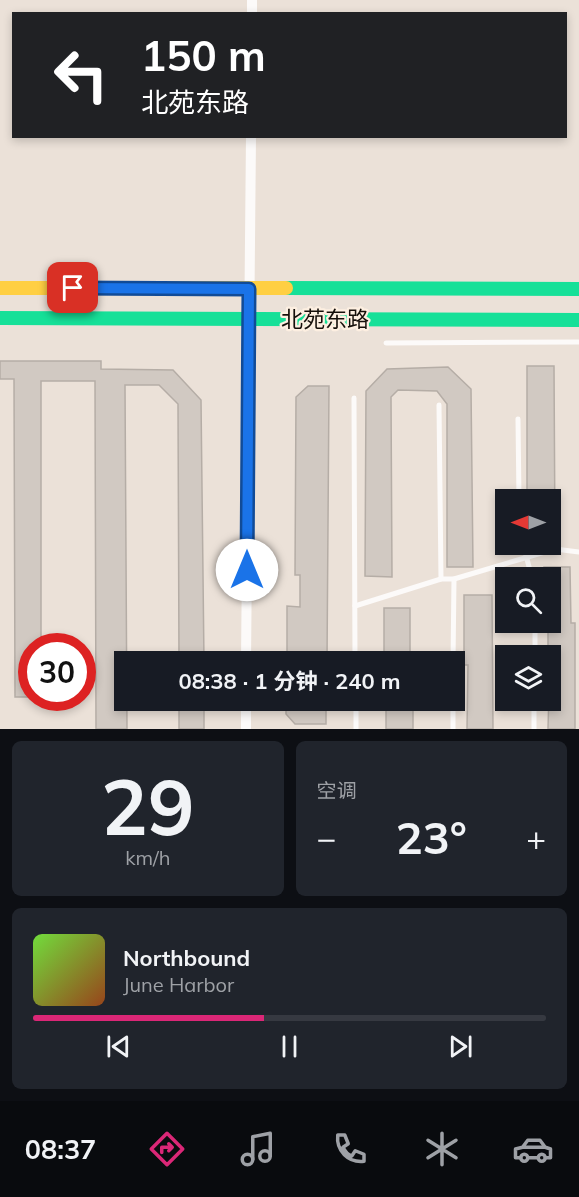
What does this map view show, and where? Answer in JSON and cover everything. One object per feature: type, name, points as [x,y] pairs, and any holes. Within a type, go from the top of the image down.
[{"type":"main road","name":"北苑东路","points":[[0,288],[579,289]]},
{"type":"main road","name":"北苑东路","points":[[0,318],[579,320]]},
{"type":"street","points":[[246,651],[251,138]]},
{"type":"street","points":[[246,711],[246,729]]},
{"type":"lane","points":[[386,343],[579,342]]},
{"type":"lane","points":[[354,398],[356,651]]},
{"type":"lane","points":[[439,405],[441,579]]},
{"type":"lane","points":[[518,419],[519,489]]},
{"type":"lane","points":[[355,606],[441,579],[454,579],[555,549],[579,552]]},
{"type":"lane","points":[[526,555],[529,567]]},
{"type":"lane","points":[[453,651],[454,579]]},
{"type":"lane","points":[[356,711],[356,729]]},
{"type":"lane","points":[[453,711],[453,729]]},
{"type":"lane","points":[[534,711],[534,729]]},
{"type":"building","points":[[0,361],[101,361],[101,369],[173,370],[201,400],[204,651],[179,651],[178,404],[159,385],[125,385],[127,651],[114,651],[114,711],[127,711],[127,729],[96,729],[95,381],[41,381],[41,633],[18,633],[18,697],[15,697],[14,379],[0,379]]},
{"type":"building","points":[[527,366],[554,366],[555,489],[527,489]]},
{"type":"building","points":[[448,367],[471,389],[473,567],[447,567],[447,404],[437,391],[398,390],[391,397],[392,577],[365,576],[366,391],[387,369]]},
{"type":"building","points":[[308,386],[329,386],[327,651],[287,651],[287,606],[300,607],[300,575],[295,575],[296,397]]},
{"type":"building","points":[[561,567],[570,567],[571,623],[575,623],[575,729],[548,729],[548,711],[561,711],[561,645],[548,645],[548,633],[561,633]]},
{"type":"building","points":[[464,595],[492,595],[493,729],[467,729],[468,665],[465,665]]},
{"type":"building","points":[[384,608],[410,608],[410,651],[384,651]]},
{"type":"building","points":[[179,711],[204,711],[204,729],[179,729]]},
{"type":"building","points":[[286,711],[326,711],[326,724],[295,724]]},
{"type":"building","points":[[386,711],[413,711],[413,729],[386,729]]},
{"type":"traffic: fast","points":[[286,288],[579,289]]},
{"type":"traffic: fast","points":[[0,318],[579,320]]},
{"type":"traffic: slow","points":[[0,288],[286,288]]},
{"type":"route","points":[[73,288],[249,289],[247,570]]}]
